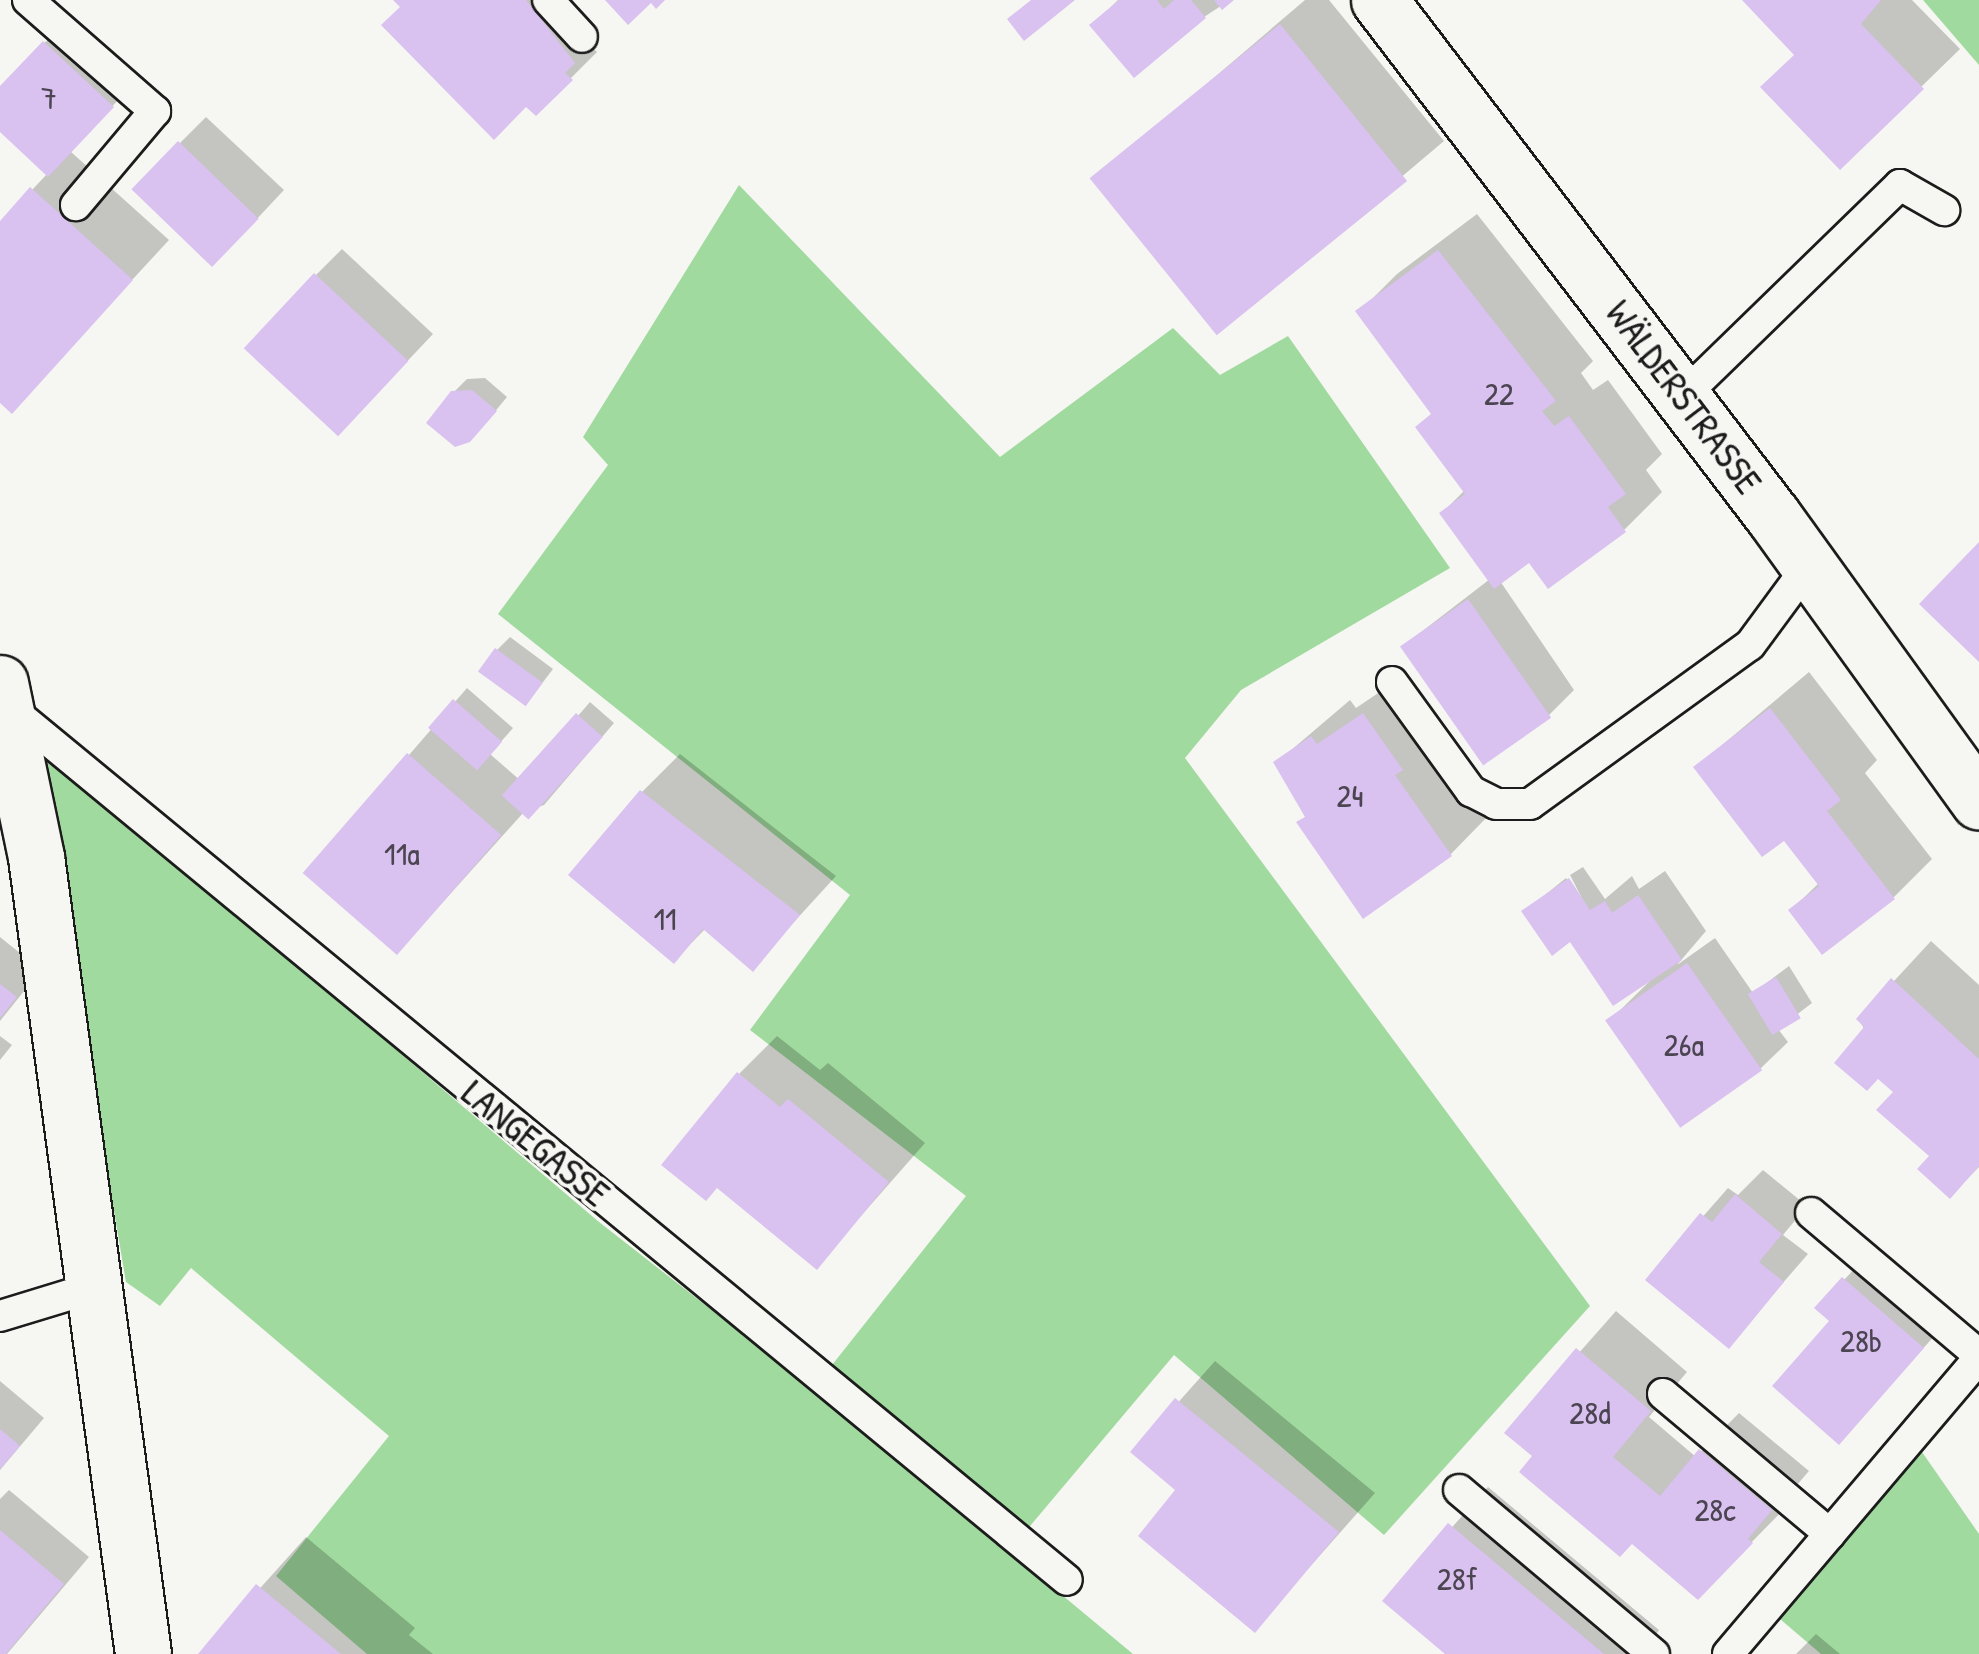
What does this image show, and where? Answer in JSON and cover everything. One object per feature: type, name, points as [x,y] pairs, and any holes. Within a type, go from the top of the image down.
[{"type":"main road","name":"WÄLDERSTRASSE","points":[[1378,0],[1809,565],[1979,802]]},
{"type":"main road","name":"LANGEGASSE","points":[[3,694],[13,810],[95,1287],[142,1654]]},
{"type":"lane","points":[[28,0],[154,111],[76,204]]},
{"type":"lane","points":[[548,0],[582,37]]},
{"type":"lane","points":[[1682,397],[1900,184],[1944,210]]},
{"type":"lane","points":[[1392,682],[1471,791],[1496,804],[1530,804],[1750,644],[1809,565]]},
{"type":"lane","name":"LANGEGASSE","points":[[3,694],[1067,1580]]},
{"type":"lane","points":[[1728,1654],[1979,1357],[1811,1213]]},
{"type":"lane","points":[[0,1316],[95,1287]]},
{"type":"lane","points":[[1663,1394],[1830,1534]]},
{"type":"lane","points":[[1459,1490],[1654,1654]]},
{"type":"green space","points":[[1923,0],[1979,0],[1979,65]]},
{"type":"green space","points":[[739,185],[1000,457],[1173,328],[1220,375],[1288,336],[1450,568],[1241,690],[1185,758],[1590,1306],[1384,1535],[1174,1355],[1009,1551],[1133,1654],[367,1654],[276,1576],[389,1436],[191,1268],[160,1306],[126,1282],[35,743],[599,1222],[813,1389],[966,1196],[750,1030],[850,895],[498,614],[608,465],[583,437]]},
{"type":"green space","points":[[1922,1452],[1979,1534],[1979,1654],[1821,1654],[1780,1619]]},
{"type":"building","points":[[393,0],[526,0],[575,63],[565,73],[573,80],[536,116],[526,107],[494,140],[381,25],[400,7]]},
{"type":"building","points":[[605,0],[665,0],[656,9],[651,3],[628,25]]},
{"type":"building","points":[[1031,0],[1075,0],[1024,41],[1007,19]]},
{"type":"building","points":[[1119,0],[1157,0],[1164,9],[1174,0],[1191,0],[1206,18],[1134,78],[1089,25]]},
{"type":"building","points":[[1214,0],[1234,0],[1222,10]]},
{"type":"building","points":[[1742,0],[1881,0],[1861,24],[1924,89],[1840,170],[1760,87],[1794,55]]},
{"type":"building","points":[[1280,24],[1407,181],[1217,335],[1090,178]]},
{"type":"building","points":[[43,41],[114,107],[48,177],[0,132],[0,86]]},
{"type":"building","points":[[178,141],[259,219],[212,267],[131,189]]},
{"type":"building","points":[[30,187],[133,280],[12,414],[0,403],[0,221]]},
{"type":"building","points":[[1438,250],[1556,401],[1542,411],[1554,426],[1569,416],[1626,494],[1608,507],[1626,532],[1548,589],[1529,563],[1494,589],[1439,513],[1465,494],[1415,427],[1431,414],[1355,311]]},
{"type":"building","points":[[314,273],[408,361],[338,436],[244,348]]},
{"type":"building","points":[[472,390],[497,411],[470,442],[455,447],[426,423],[451,391]]},
{"type":"building","points":[[1979,542],[1979,662],[1919,604]]},
{"type":"building","points":[[1468,599],[1551,718],[1483,765],[1400,647]]},
{"type":"building","points":[[495,648],[543,683],[526,706],[478,671]]},
{"type":"building","points":[[453,699],[502,742],[477,770],[428,728]]},
{"type":"building","points":[[1770,708],[1841,800],[1827,811],[1895,899],[1822,955],[1788,910],[1819,886],[1784,841],[1762,857],[1693,767]]},
{"type":"building","points":[[576,713],[603,737],[528,820],[502,795]]},
{"type":"building","points":[[1363,713],[1403,770],[1395,775],[1452,856],[1363,919],[1296,822],[1305,817],[1273,762],[1311,736],[1317,744]]},
{"type":"building","points":[[407,753],[501,835],[397,955],[303,873]]},
{"type":"building","points":[[640,790],[800,915],[753,972],[703,929],[674,964],[568,875]]},
{"type":"building","points":[[1569,878],[1590,910],[1605,901],[1612,913],[1638,895],[1682,960],[1613,1006],[1570,942],[1552,956],[1521,911]]},
{"type":"building","points":[[1687,963],[1762,1070],[1680,1128],[1605,1020]]},
{"type":"building","points":[[1776,977],[1801,1018],[1772,1035],[1748,994]]},
{"type":"building","points":[[1891,978],[1979,1059],[1979,1166],[1950,1199],[1917,1169],[1929,1156],[1876,1110],[1893,1092],[1878,1079],[1867,1091],[1834,1063],[1864,1027],[1856,1019]]},
{"type":"building","points":[[0,984],[17,997],[0,1018]]},
{"type":"building","points":[[737,1072],[780,1107],[788,1099],[889,1182],[817,1270],[717,1188],[706,1201],[661,1165]]},
{"type":"building","points":[[1735,1194],[1782,1234],[1759,1262],[1784,1282],[1729,1349],[1645,1280],[1700,1213],[1712,1222]]},
{"type":"building","points":[[1842,1277],[1924,1348],[1839,1445],[1772,1386],[1829,1321],[1814,1308]]},
{"type":"building","points":[[1576,1348],[1651,1411],[1613,1457],[1660,1496],[1699,1449],[1772,1510],[1748,1539],[1753,1543],[1698,1600],[1632,1544],[1620,1557],[1519,1472],[1532,1456],[1504,1433]]},
{"type":"building","points":[[1175,1398],[1339,1532],[1255,1633],[1138,1536],[1175,1490],[1130,1452]]},
{"type":"building","points":[[0,1429],[20,1446],[0,1469]]},
{"type":"building","points":[[1448,1523],[1604,1654],[1445,1654],[1382,1601]]},
{"type":"building","points":[[0,1530],[64,1584],[6,1654],[0,1654]]},
{"type":"building","points":[[256,1584],[341,1654],[198,1654]]}]
